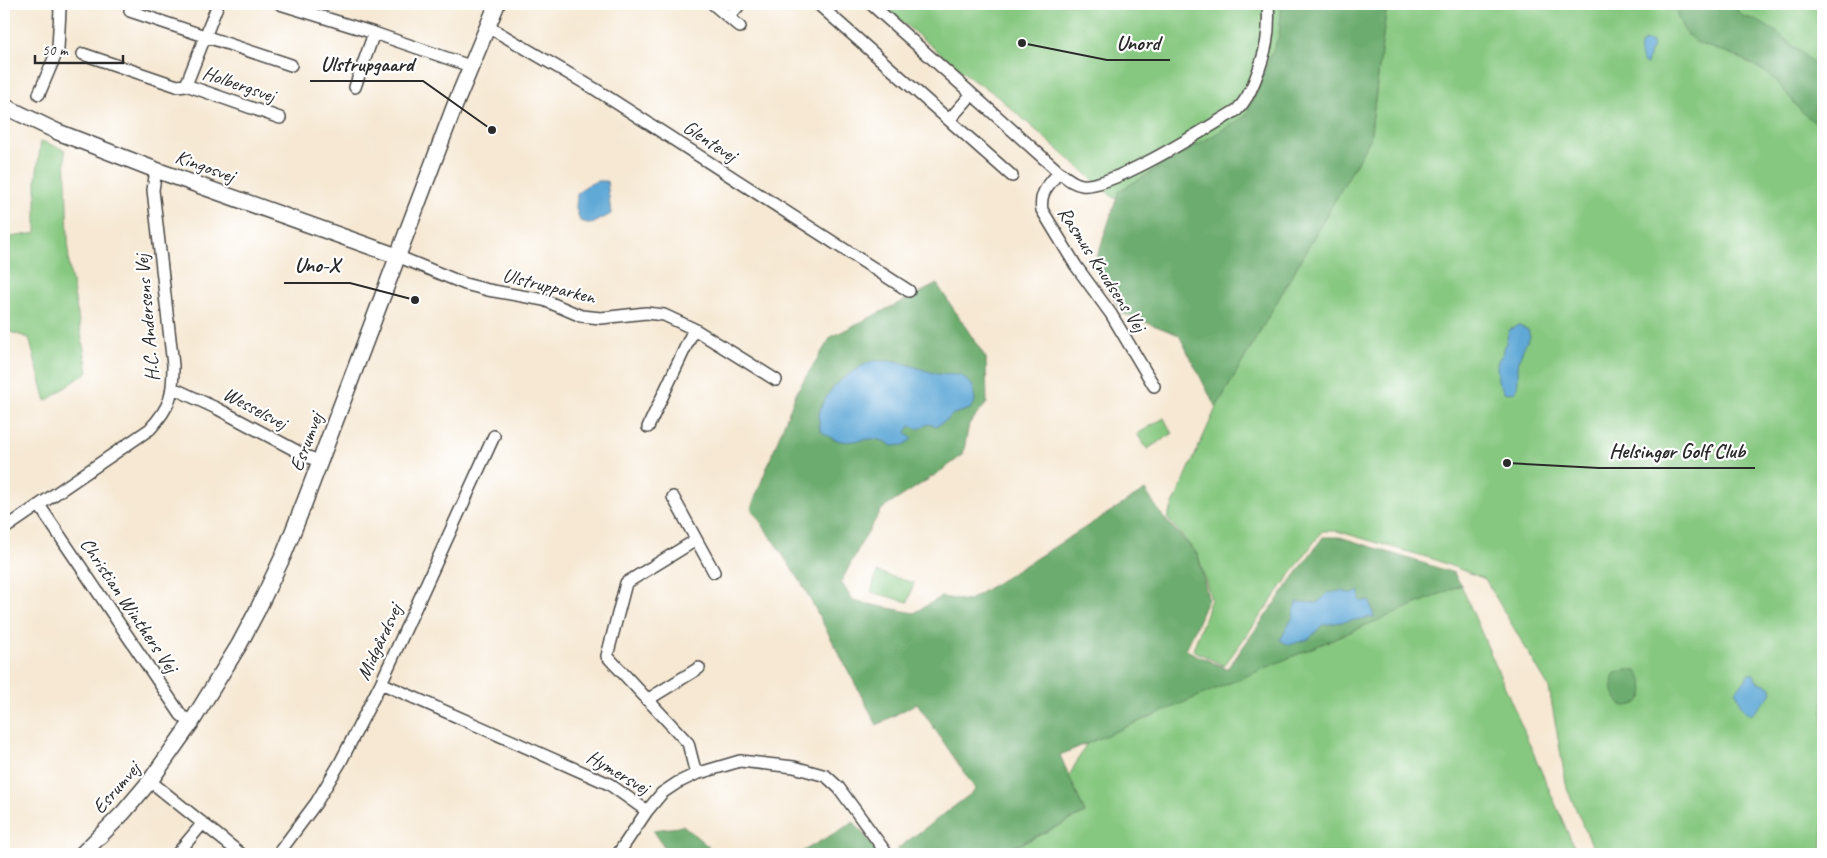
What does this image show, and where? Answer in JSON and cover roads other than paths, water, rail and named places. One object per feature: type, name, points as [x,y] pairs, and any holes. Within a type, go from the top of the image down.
[{"type":"main road","name":"Esrumvej","points":[[82,854],[123,813],[150,781],[191,723],[239,645],[257,611],[284,554],[470,66],[497,4]]},
{"type":"main road","name":"Kingosvej","points":[[4,106],[58,132],[156,170],[397,256]]},
{"type":"street","points":[[39,94],[58,49],[60,9],[57,4]]},
{"type":"street","name":"Holbergsvej","points":[[186,86],[218,4]]},
{"type":"street","points":[[280,4],[374,33],[470,66]]},
{"type":"street","points":[[713,4],[740,27]]},
{"type":"street","points":[[729,17],[740,4]]},
{"type":"street","points":[[818,4],[1012,176]]},
{"type":"street","name":"Rasmus Knudsens Vej","points":[[871,4],[1059,172],[1072,182],[1082,186],[1094,185],[1136,168],[1237,110],[1246,101],[1265,53],[1269,24],[1268,4]]},
{"type":"street","name":"Holbergsvej","points":[[130,10],[292,65]]},
{"type":"street","name":"Glentevej","points":[[487,26],[595,89],[909,291]]},
{"type":"street","points":[[355,87],[374,33]]},
{"type":"street","name":"Holbergsvej","points":[[83,54],[280,118]]},
{"type":"street","points":[[949,120],[972,94]]},
{"type":"street","name":"H.C. Andersens Vej","points":[[4,529],[150,429],[168,407],[173,388],[173,365],[153,190],[156,170]]},
{"type":"street","name":"Rasmus Knudsens Vej","points":[[1059,172],[1043,192],[1040,200],[1042,210],[1067,252],[1111,314],[1154,386]]},
{"type":"street","name":"Ulstrupparken","points":[[397,256],[465,284],[544,300],[581,316],[601,318],[646,312],[664,314],[694,329],[776,380]]},
{"type":"street","points":[[648,427],[694,329]]},
{"type":"street","name":"Wesselsvej","points":[[173,388],[218,409],[308,457],[320,461]]},
{"type":"street","name":"Midgårdsvej","points":[[278,854],[316,803],[340,763],[381,683],[494,436]]},
{"type":"street","points":[[673,497],[714,572]]},
{"type":"street","name":"Christian Winthers Vej","points":[[40,505],[181,715],[191,723]]},
{"type":"street","points":[[696,540],[626,583],[607,656],[688,743],[696,774]]},
{"type":"street","points":[[647,700],[699,668]]},
{"type":"street","name":"Hymersvej","points":[[381,683],[609,784],[648,811],[662,793],[677,783],[696,774],[740,761],[794,767],[826,776],[840,788],[887,854]]},
{"type":"street","points":[[150,781],[241,854]]},
{"type":"street","points":[[618,854],[648,811]]},
{"type":"street","points":[[177,854],[203,823]]},
{"type":"water","points":[[1645,41],[1652,42],[1653,47],[1647,64],[1644,63],[1640,53],[1640,45]]},
{"type":"water","points":[[597,181],[607,181],[611,214],[592,224],[580,221],[576,208],[577,194],[586,186]]},
{"type":"water","points":[[1518,325],[1528,330],[1530,337],[1519,359],[1518,383],[1515,392],[1510,393],[1504,392],[1498,381],[1497,366],[1498,360],[1503,354],[1509,330]]},
{"type":"water","points":[[872,361],[896,361],[937,374],[961,375],[973,386],[975,402],[970,409],[953,414],[936,426],[928,424],[919,429],[910,426],[906,432],[912,439],[904,445],[892,446],[885,442],[871,439],[844,441],[830,437],[820,430],[819,414],[822,405],[840,382],[855,370]]},
{"type":"water","points":[[1342,591],[1352,594],[1360,591],[1360,601],[1370,601],[1374,617],[1322,625],[1309,639],[1289,645],[1280,640],[1293,617],[1296,602],[1317,603],[1328,593]]},
{"type":"water","points":[[1748,674],[1752,674],[1757,681],[1770,686],[1772,691],[1770,696],[1751,715],[1743,708],[1736,690],[1745,681]]},
{"type":"place","name":"Unord","points":[[1022,43]]},
{"type":"place","name":"Ulstrupgaard","points":[[492,130]]},
{"type":"place","name":"Uno-X","points":[[415,300]]},
{"type":"place","name":"Helsingør Golf Club","points":[[1507,463]]}]
